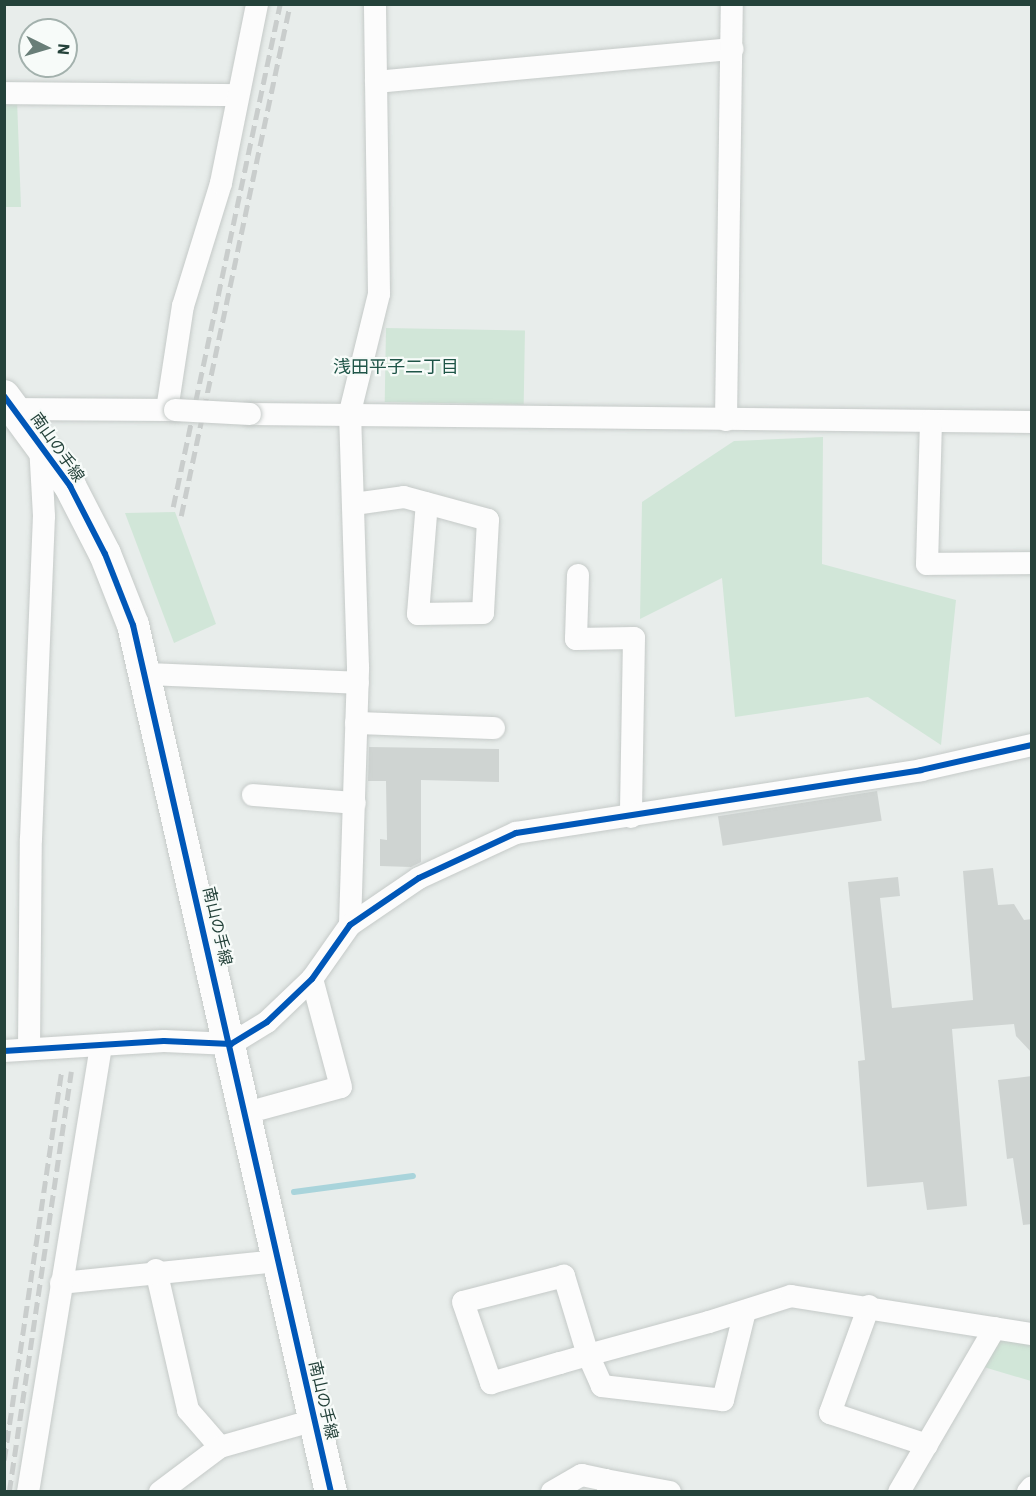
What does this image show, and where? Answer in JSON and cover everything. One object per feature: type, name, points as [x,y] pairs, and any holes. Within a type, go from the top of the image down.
[{"type":"street","points":[[171,410],[183,306],[221,183],[256,4]]},
{"type":"street","points":[[350,925],[358,683],[350,412],[380,294],[375,4]]},
{"type":"street","points":[[726,420],[732,4]]},
{"type":"street","points":[[376,82],[732,49]]},
{"type":"street","points":[[4,93],[238,95]]},
{"type":"street","points":[[8,405],[250,414],[350,412],[726,420],[1032,422]]},
{"type":"street","name":"南山の手線","points":[[8,405],[70,486],[105,554],[147,674],[331,1491]]},
{"type":"street","points":[[931,421],[927,564],[1032,564]]},
{"type":"street","points":[[29,1048],[31,839],[44,516],[40,444]]},
{"type":"street","points":[[354,504],[404,497],[426,503],[488,520],[483,613],[418,614],[426,503]]},
{"type":"street","points":[[578,575],[576,639],[634,638],[631,817]]},
{"type":"street","points":[[147,674],[358,683]]},
{"type":"street","points":[[356,723],[494,728]]},
{"type":"street","points":[[4,1051],[29,1048],[101,1048],[164,1041],[231,1044],[267,1022],[312,979],[350,925],[419,878],[498,838],[921,770],[1032,745]]},
{"type":"street","points":[[253,795],[355,802]]},
{"type":"street","points":[[246,1113],[341,1087],[312,979]]},
{"type":"street","points":[[28,1491],[101,1048]]},
{"type":"street","points":[[61,1284],[156,1270],[279,1261]]},
{"type":"street","points":[[156,1270],[188,1410],[220,1447]]},
{"type":"street","points":[[745,1311],[723,1400],[602,1386],[588,1355],[564,1276],[463,1302],[491,1383],[588,1355],[745,1311],[791,1296],[869,1306],[1032,1334]]},
{"type":"street","points":[[869,1306],[830,1413],[927,1445]]},
{"type":"street","points":[[899,1491],[995,1328]]},
{"type":"street","points":[[160,1491],[220,1447],[315,1420]]},
{"type":"street","points":[[552,1491],[582,1475],[607,1485],[669,1491]]},
{"type":"street","points":[[1028,1491],[1032,1487]]},
{"type":"green space","points":[[5,100],[17,100],[21,207],[5,207]]},
{"type":"green space","points":[[386,328],[525,330],[524,404],[385,402]]},
{"type":"green space","points":[[823,437],[822,564],[956,600],[941,745],[868,697],[735,717],[722,578],[640,619],[642,502],[734,441]]},
{"type":"green space","points":[[175,512],[216,624],[174,643],[125,513]]},
{"type":"green space","points":[[997,1331],[1031,1337],[1031,1381],[977,1365]]},
{"type":"building","points":[[369,747],[499,749],[499,782],[421,780],[421,862],[411,867],[380,866],[380,839],[387,840],[386,781],[368,781]]},
{"type":"building","points":[[877,791],[882,821],[723,846],[718,816]]},
{"type":"building","points":[[993,868],[998,905],[1014,904],[1024,920],[1032,919],[1032,1053],[1016,1036],[1014,1024],[952,1029],[967,1206],[927,1210],[923,1182],[867,1187],[858,1061],[865,1060],[848,882],[898,877],[900,896],[880,898],[892,1008],[973,1000],[963,871]]},
{"type":"building","points":[[1032,1076],[1032,1224],[1023,1225],[1013,1158],[1007,1159],[998,1080]]},
{"type":"waterway","points":[[294,1192],[413,1176]]},
{"type":"railway","points":[[173,507],[280,4]]},
{"type":"railway","points":[[181,516],[290,4]]},
{"type":"railway","points":[[4,1460],[61,1072]]},
{"type":"railway","points":[[9,1492],[71,1072]]},
{"type":"cycle path","points":[[4,396],[70,486],[105,554],[133,625],[331,1492]]},
{"type":"cycle path","points":[[4,1051],[164,1041],[231,1044],[267,1022],[312,979],[350,925],[419,878],[516,833],[921,770],[1032,745]]},
{"type":"district","name":"浅田平子二丁目","points":[[396,367]]}]
